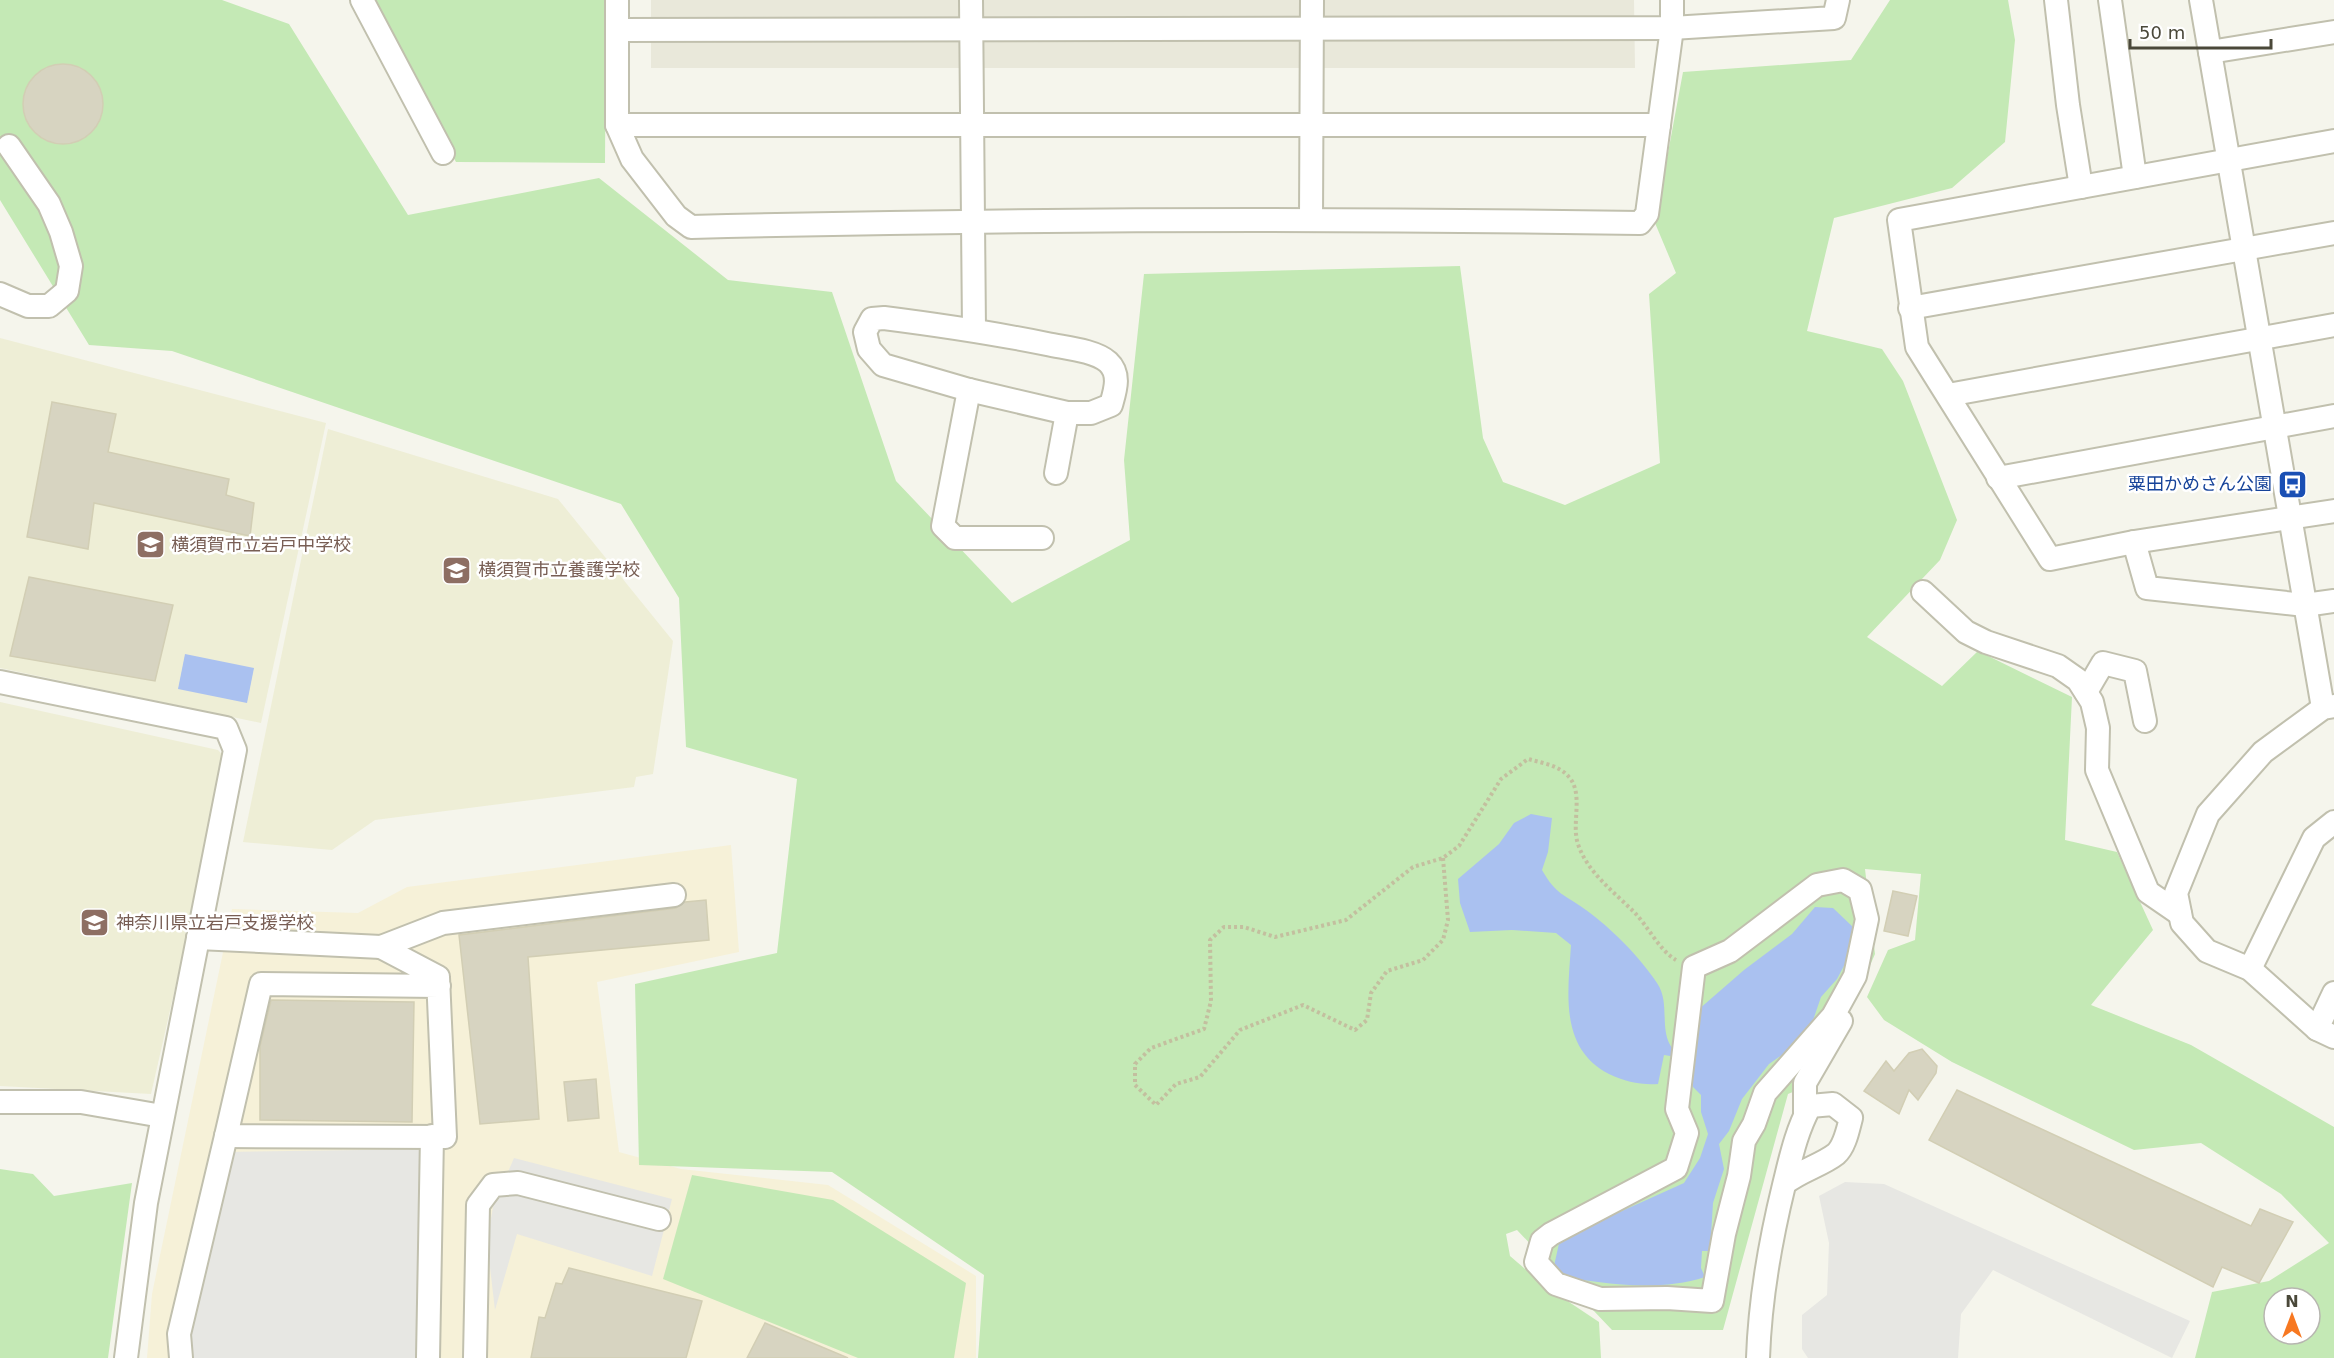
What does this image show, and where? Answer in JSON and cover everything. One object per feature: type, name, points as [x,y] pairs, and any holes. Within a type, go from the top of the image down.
[{"type":"street","points":[[362,0],[443,153]]},
{"type":"street","points":[[616,0],[617,125],[632,159],[676,216],[691,227],[973,220],[1311,219],[1640,223],[1647,213],[1672,28],[1672,0]]},
{"type":"street","points":[[971,0],[974,330]]},
{"type":"street","points":[[1311,219],[1312,0]]},
{"type":"street","points":[[617,30],[1672,28],[1834,18],[1838,0]]},
{"type":"street","points":[[2056,0],[2068,105],[2081,187]]},
{"type":"street","points":[[2110,0],[2135,177]]},
{"type":"street","points":[[2201,0],[2305,605],[2329,707],[2263,752],[2208,814],[2176,893],[2182,923],[2206,951],[2250,969],[2326,1033],[2334,993]]},
{"type":"street","points":[[2210,52],[2334,32]]},
{"type":"street","points":[[617,125],[1659,125]]},
{"type":"street","points":[[2334,141],[1899,220],[1917,347],[2050,559],[2134,542],[2334,511]]},
{"type":"street","points":[[0,294],[28,306],[49,306],[67,291],[71,266],[49,204],[9,146]]},
{"type":"street","points":[[1910,308],[2334,233]]},
{"type":"street","points":[[884,318],[974,330],[1083,352],[1107,361],[1114,369],[1117,386],[1111,405],[1092,413],[1067,412],[969,390],[883,365],[869,349],[865,332],[872,319],[884,318]]},
{"type":"street","points":[[1948,395],[2334,325]]},
{"type":"street","points":[[969,390],[943,526],[955,538],[1042,538]]},
{"type":"street","points":[[1056,473],[1067,412]]},
{"type":"street","points":[[1998,478],[2334,416]]},
{"type":"street","points":[[2134,542],[2147,588],[2305,605],[2334,601]]},
{"type":"street","points":[[1923,592],[1966,632],[1986,642],[2058,666],[2078,680],[2092,702],[2098,728],[2097,770],[2148,892],[2180,914]]},
{"type":"street","points":[[2086,692],[2103,663],[2135,671],[2145,720]]},
{"type":"street","points":[[0,682],[226,728],[235,750],[146,1203],[126,1358]]},
{"type":"street","points":[[2250,969],[2314,838],[2334,822]]},
{"type":"street","points":[[1805,1115],[1805,1083],[1839,1026],[1855,976],[1866,919],[1860,890],[1843,880],[1817,885],[1730,951],[1694,966],[1677,1109],[1687,1133],[1676,1168],[1551,1234],[1542,1241],[1536,1262],[1556,1284],[1600,1299],[1668,1298],[1712,1301],[1724,1234],[1739,1176],[1744,1142],[1754,1124],[1765,1093],[1833,1016],[1855,976]]},
{"type":"street","points":[[198,938],[381,947],[443,923],[674,895]]},
{"type":"street","points":[[226,1136],[445,1137],[438,977],[381,947]]},
{"type":"street","points":[[181,1358],[179,1334],[261,984],[439,986]]},
{"type":"street","points":[[0,1102],[81,1102],[162,1116]]},
{"type":"street","points":[[1758,1358],[1761,1305],[1773,1232],[1797,1130],[1810,1106],[1833,1104],[1851,1118],[1845,1138],[1837,1153],[1801,1171],[1785,1183]]},
{"type":"street","points":[[428,1358],[432,1136]]},
{"type":"street","points":[[475,1358],[478,1205],[493,1185],[518,1183],[659,1219]]},
{"type":"path","points":[[1443,858],[1448,920],[1443,940],[1423,960],[1387,971],[1371,993],[1366,1020],[1355,1030],[1303,1005],[1240,1030],[1200,1077],[1176,1084],[1156,1105],[1135,1085],[1135,1064],[1151,1048],[1204,1029],[1211,1001],[1210,940],[1224,927],[1244,927],[1275,937],[1347,920],[1413,867],[1443,858],[1460,846],[1501,779],[1528,759],[1555,766],[1569,777],[1576,789],[1575,825],[1578,846],[1595,872],[1611,893],[1634,912],[1673,959],[1694,966]]},
{"type":"shaded area","points":[[651,0],[1634,0],[1635,68],[651,68]]},
{"type":"shaded area","name":"横須賀市立岩戸中学校","points":[[0,338],[326,423],[261,723],[0,668]]},
{"type":"shaded area","name":"横須賀市立養護学校","points":[[328,429],[558,499],[673,641],[653,774],[636,777],[634,787],[375,820],[332,850],[243,842]]},
{"type":"shaded area","name":"神奈川県立岩戸支援学校","points":[[0,702],[218,750],[227,760],[151,1094],[0,1086]]},
{"type":"shaded area","points":[[731,845],[739,952],[597,982],[619,1152],[681,1169],[828,1185],[976,1276],[976,1358],[147,1358],[152,1294],[232,909],[358,913],[407,887]]},
{"type":"shaded area","points":[[432,1149],[426,1358],[180,1358],[222,1152]]},
{"type":"shaded area","points":[[514,1158],[672,1199],[652,1276],[517,1234],[495,1310],[487,1242],[493,1207]]},
{"type":"shaded area","points":[[1845,1182],[1884,1184],[2190,1321],[2172,1358],[1993,1270],[1961,1314],[1958,1358],[1808,1358],[1802,1349],[1802,1315],[1827,1295],[1829,1243],[1819,1196]]},
{"type":"green space","points":[[0,0],[222,0],[289,24],[408,215],[599,178],[728,280],[832,292],[896,481],[1012,603],[1130,540],[1124,460],[1144,274],[1460,266],[1483,438],[1503,482],[1565,505],[1660,463],[1649,294],[1676,273],[1655,223],[1683,72],[1851,60],[1890,0],[2008,0],[2015,40],[2005,142],[1952,188],[1834,218],[1807,331],[1882,349],[1903,381],[1957,520],[1940,560],[1867,637],[1942,686],[1978,651],[2072,697],[2065,840],[2117,852],[2153,930],[2091,1005],[2191,1045],[2334,1127],[2334,1358],[2195,1358],[2212,1292],[2269,1281],[2329,1243],[2281,1194],[2201,1143],[2134,1150],[1952,1062],[1884,1020],[1867,997],[1888,950],[1915,940],[1921,874],[1865,869],[1875,954],[1819,1081],[1788,1094],[1723,1330],[1612,1330],[1517,1230],[1506,1234],[1510,1256],[1545,1286],[1599,1322],[1601,1358],[978,1358],[984,1275],[832,1172],[639,1165],[635,984],[777,953],[797,779],[686,747],[679,598],[621,504],[172,351],[89,345],[0,200]]},
{"type":"green space","points":[[368,0],[606,0],[605,163],[456,162]]},
{"type":"green space","points":[[0,1169],[33,1174],[54,1196],[132,1183],[108,1358],[0,1358]]},
{"type":"green space","points":[[692,1175],[833,1200],[966,1283],[954,1358],[858,1358],[663,1279]]},
{"type":"water","points":[[185,654],[254,668],[247,703],[178,689]]},
{"type":"water","points":[[1531,814],[1552,818],[1548,852],[1542,870],[1552,885],[1615,934],[1634,953],[1657,983],[1663,999],[1666,1034],[1673,1049],[1698,1010],[1744,970],[1792,934],[1815,907],[1833,908],[1854,928],[1854,947],[1837,979],[1821,997],[1810,1029],[1792,1048],[1769,1064],[1742,1099],[1729,1131],[1719,1144],[1724,1169],[1713,1203],[1710,1251],[1702,1251],[1701,1268],[1705,1277],[1667,1285],[1648,1286],[1552,1275],[1560,1239],[1684,1183],[1700,1158],[1708,1134],[1701,1112],[1701,1095],[1693,1087],[1689,1059],[1664,1055],[1658,1084],[1645,1084],[1627,1081],[1609,1074],[1593,1063],[1582,1050],[1574,1034],[1570,1018],[1571,945],[1556,933],[1512,930],[1470,932],[1460,903],[1458,879],[1499,844],[1514,823]]},
{"type":"building","points":[[63,64],[78,67],[91,76],[100,89],[103,104],[100,119],[91,132],[78,141],[63,144],[48,141],[35,132],[26,119],[23,104],[26,89],[35,76],[48,67]]},
{"type":"building","points":[[52,402],[116,414],[108,452],[229,479],[226,495],[254,503],[250,536],[94,503],[88,549],[27,537]]},
{"type":"building","points":[[29,577],[173,605],[155,681],[10,656]]},
{"type":"building","points":[[1893,891],[1917,896],[1908,936],[1884,931]]},
{"type":"building","points":[[706,900],[709,940],[528,957],[539,1119],[480,1124],[459,935],[676,908],[685,902]]},
{"type":"building","points":[[271,1000],[414,1002],[412,1122],[260,1120],[260,1046]]},
{"type":"building","points":[[1922,1049],[1937,1066],[1936,1073],[1918,1100],[1909,1090],[1899,1114],[1864,1091],[1886,1061],[1894,1071],[1909,1053]]},
{"type":"building","points":[[596,1079],[599,1118],[568,1121],[564,1082]]},
{"type":"building","points":[[1957,1090],[2251,1226],[2260,1209],[2293,1222],[2259,1283],[2222,1267],[2213,1287],[1929,1140]]},
{"type":"building","points":[[569,1268],[702,1301],[686,1358],[531,1358],[539,1317],[545,1318],[556,1283],[562,1284]]},
{"type":"building","points":[[765,1323],[848,1358],[747,1358]]},
{"type":"place","name":"粟田かめさん公園","points":[[2293,484]]},
{"type":"place","name":"横須賀市立岩戸中学校","points":[[150,545]]},
{"type":"place","name":"横須賀市立養護学校","points":[[457,570]]},
{"type":"place","name":"神奈川県立岩戸支援学校","points":[[95,923]]}]
